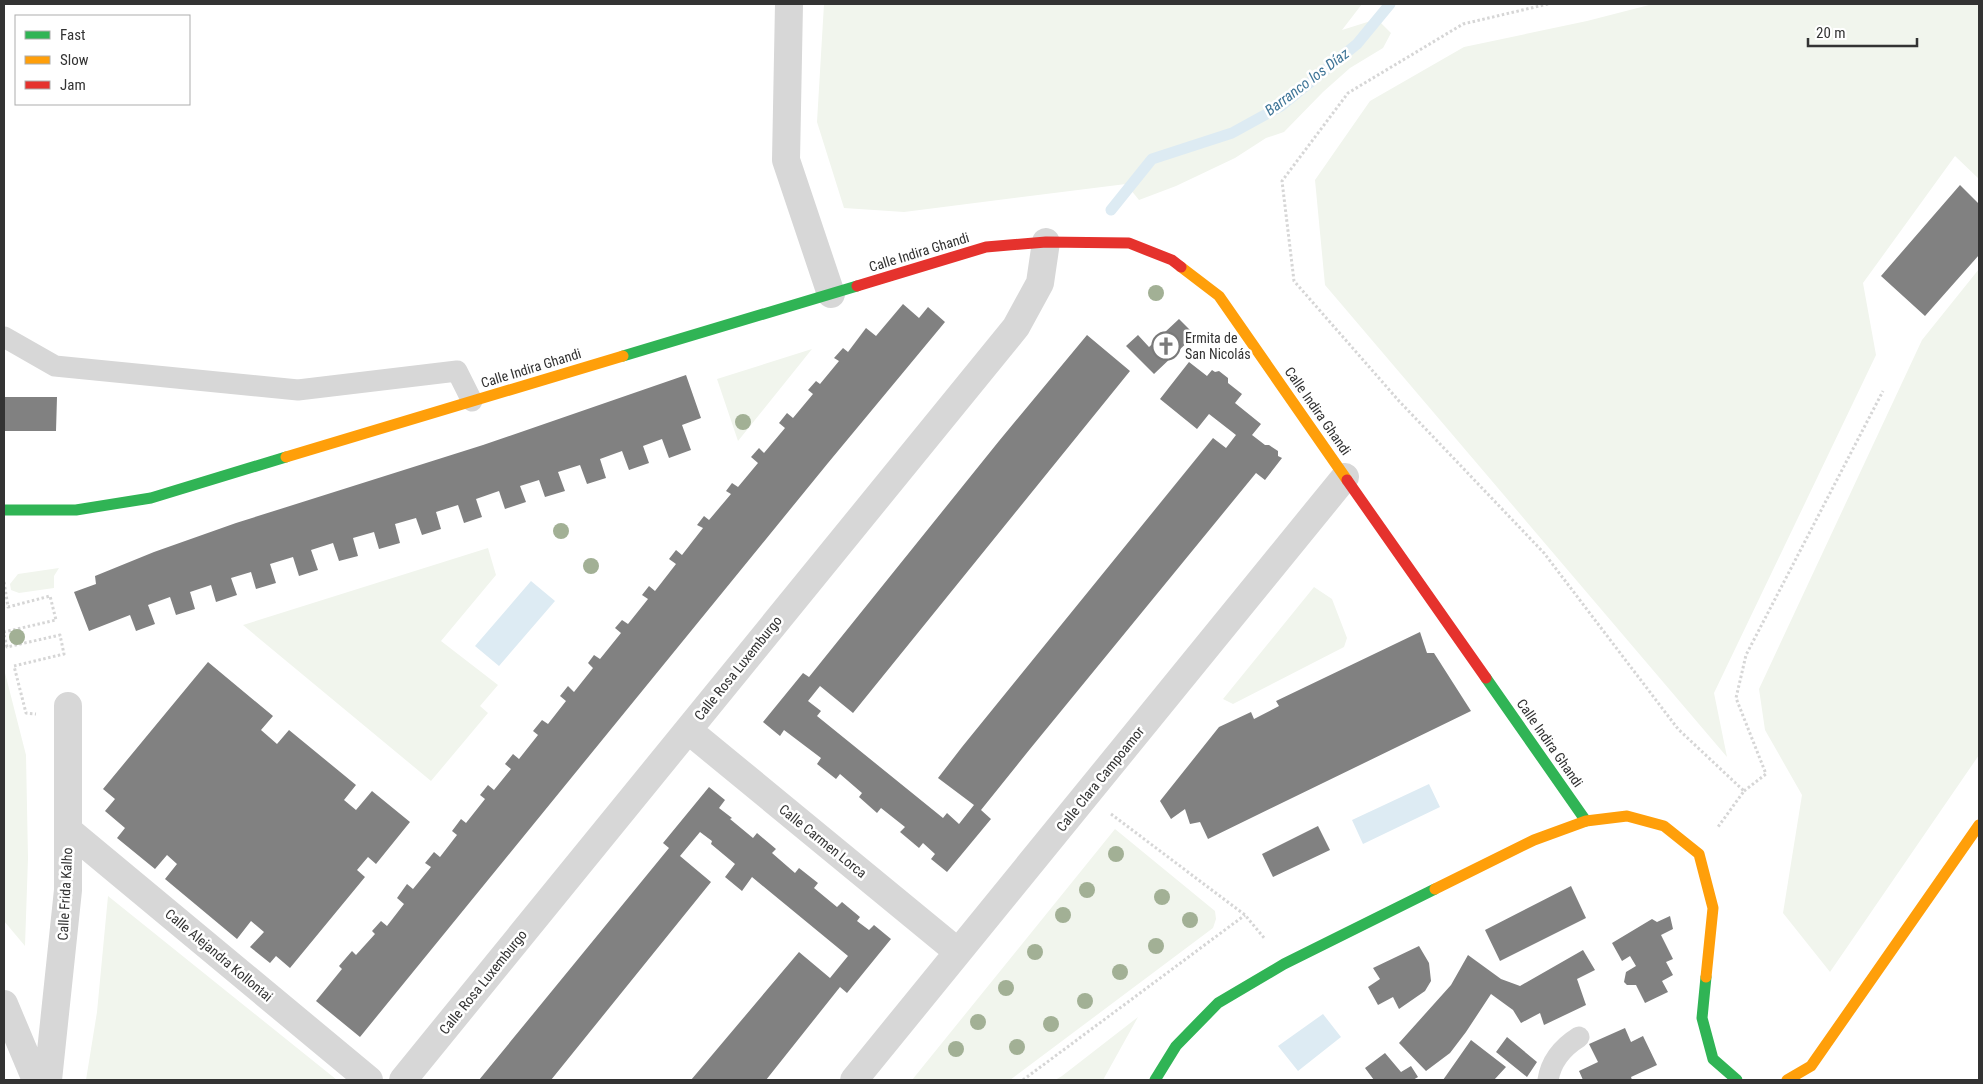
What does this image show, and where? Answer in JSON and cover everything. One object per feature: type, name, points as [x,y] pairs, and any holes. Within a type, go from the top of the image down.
[{"type":"street","points":[[789,4],[786,160],[831,294]]},
{"type":"street","name":"Calle Indira Ghandi","points":[[4,510],[76,510],[151,498],[986,247],[1046,242],[1128,243],[1172,260],[1219,296],[1586,821]]},
{"type":"street","name":"Calle Rosa Luxemburgo","points":[[403,1080],[1016,327],[1040,283],[1046,242]]},
{"type":"street","name":"Calle Clara Campoamor","points":[[854,1080],[1345,477]]},
{"type":"street","name":"Calle Frida Kalho","points":[[48,1080],[68,890],[68,712]]},
{"type":"street","name":"Calle Carmen Lorca","points":[[688,730],[958,952]]},
{"type":"street","points":[[1155,1080],[1176,1046],[1218,1003],[1284,964],[1534,840],[1586,821],[1627,816],[1664,826],[1699,854],[1713,908],[1702,1018],[1713,1059],[1725,1077]]},
{"type":"street","points":[[1787,1080],[1811,1066],[1979,825]]},
{"type":"street","name":"Calle Alejandra Kollontai","points":[[68,830],[369,1080]]},
{"type":"street","points":[[4,1004],[36,1080]]},
{"type":"lane","points":[[4,336],[55,366],[298,390],[457,371],[472,401]]},
{"type":"lane","points":[[1548,1080],[1550,1069],[1566,1045],[1579,1037]]},
{"type":"path","points":[[1548,4],[1463,24],[1348,93],[1282,181],[1294,281],[1399,401],[1544,553],[1678,729],[1744,791]]},
{"type":"path","points":[[1699,854],[1744,791],[1766,774],[1736,698],[1746,655],[1883,391]]},
{"type":"path","points":[[4,582],[8,607],[50,596],[56,620],[4,633],[7,647],[60,635],[64,654],[14,666],[26,713],[68,712]]},
{"type":"path","points":[[1023,1080],[1245,915],[1087,796]]},
{"type":"shaded area","points":[[824,4],[1362,4],[1342,30],[1377,19],[1391,33],[1383,48],[1350,68],[1323,92],[1284,132],[1266,138],[1235,158],[1176,186],[1139,200],[1126,184],[904,212],[844,208],[817,122]]},
{"type":"shaded area","points":[[1653,4],[1979,4],[1979,179],[1955,156],[1863,283],[1876,355],[1714,693],[1727,757],[1325,285],[1315,180],[1370,101],[1464,47],[1587,21]]},
{"type":"shaded area","points":[[1979,269],[1979,755],[1830,972],[1783,913],[1802,795],[1765,730],[1759,689],[1922,340]]},
{"type":"shaded area","points":[[812,349],[738,441],[717,379]]},
{"type":"shaded area","points":[[488,548],[496,575],[441,641],[498,685],[480,706],[488,713],[431,781],[243,625]]},
{"type":"shaded area","points":[[59,568],[54,576],[54,588],[19,593],[11,590],[10,584],[18,574]]},
{"type":"shaded area","points":[[531,581],[555,601],[499,666],[475,646]]},
{"type":"shaded area","points":[[1314,587],[1332,599],[1347,638],[1344,647],[1233,704],[1223,699]]},
{"type":"shaded area","points":[[4,669],[26,755],[28,858],[25,946],[4,921]]},
{"type":"shaded area","points":[[1429,784],[1440,807],[1363,844],[1352,820]]},
{"type":"shaded area","points":[[1115,829],[1215,911],[1216,919],[1213,928],[1010,1080],[912,1080]]},
{"type":"shaded area","points":[[108,896],[337,1080],[86,1080],[97,1012]]},
{"type":"shaded area","points":[[1323,1014],[1341,1037],[1298,1071],[1278,1046]]},
{"type":"shaded area","points":[[1138,1017],[1103,1080],[1055,1080],[1062,1076]]},
{"type":"building","points":[[1960,185],[1979,204],[1979,255],[1925,316],[1881,276]]},
{"type":"building","points":[[903,304],[919,318],[928,307],[945,322],[360,1037],[316,1001],[342,969],[339,966],[352,951],[356,955],[375,934],[372,931],[381,921],[387,926],[404,904],[397,898],[407,884],[413,889],[431,867],[425,863],[434,852],[440,857],[457,835],[452,831],[461,819],[466,823],[485,799],[480,795],[488,785],[494,790],[511,769],[505,764],[513,754],[519,759],[538,735],[533,731],[542,720],[548,724],[566,701],[560,696],[568,686],[574,692],[593,668],[588,663],[594,655],[600,659],[621,633],[615,628],[622,620],[628,624],[648,599],[642,595],[649,586],[655,591],[676,564],[669,559],[676,550],[682,555],[703,528],[697,525],[704,516],[709,520],[731,494],[726,491],[732,483],[738,487],[758,463],[751,457],[759,448],[764,453],[785,428],[779,423],[787,413],[793,418],[813,394],[808,390],[816,381],[820,384],[839,361],[834,358],[843,348],[848,352],[866,328],[876,336]]},
{"type":"building","name":"Ermita de San Nicolás","points":[[1179,319],[1195,335],[1154,374],[1126,346],[1138,335],[1149,347]]},
{"type":"building","points":[[1087,335],[1130,371],[853,713],[820,686],[808,701],[821,711],[817,716],[943,818],[947,813],[959,824],[974,805],[938,778],[1213,438],[1226,448],[1236,435],[1209,414],[1197,429],[1160,399],[1189,362],[1207,376],[1212,370],[1215,372],[1219,371],[1228,378],[1228,383],[1242,394],[1235,403],[1261,424],[1252,435],[1265,445],[1269,445],[1278,451],[1278,456],[1282,458],[1265,480],[1256,473],[1030,749],[981,810],[991,819],[947,872],[931,859],[935,854],[923,843],[919,848],[900,832],[905,827],[881,808],[877,813],[859,797],[862,793],[840,774],[836,779],[817,764],[821,758],[784,730],[780,736],[763,722],[803,673],[809,677]]},
{"type":"building","points":[[686,375],[701,418],[682,425],[691,450],[669,458],[662,439],[643,446],[649,463],[629,470],[622,451],[600,459],[606,478],[587,484],[580,465],[558,472],[565,491],[545,497],[539,480],[520,486],[526,502],[505,509],[499,491],[476,499],[482,517],[464,523],[458,505],[436,512],[441,529],[422,535],[416,518],[395,524],[400,543],[379,549],[374,532],[353,538],[358,556],[339,561],[333,543],[311,550],[318,570],[299,576],[293,557],[270,564],[276,583],[256,589],[251,572],[231,578],[237,595],[216,602],[211,585],[190,592],[195,609],[176,615],[170,597],[148,605],[155,624],[136,631],[130,615],[89,631],[74,592],[96,584],[95,576],[154,552],[236,523],[483,445]]},
{"type":"building","points":[[4,397],[57,397],[56,431],[4,431]]},
{"type":"building","points":[[1420,632],[1427,653],[1434,653],[1471,711],[1208,839],[1200,822],[1190,824],[1185,809],[1171,819],[1160,801],[1219,727],[1251,712],[1254,719],[1279,706],[1276,701]]},
{"type":"building","points":[[208,662],[273,716],[261,730],[277,744],[289,730],[356,785],[344,800],[356,810],[372,791],[410,822],[376,864],[368,857],[357,870],[365,877],[290,968],[276,956],[270,963],[250,947],[264,932],[251,921],[237,939],[165,879],[177,864],[167,855],[155,869],[117,838],[125,828],[105,811],[115,799],[103,789]]},
{"type":"building","points":[[709,787],[725,800],[719,808],[732,818],[730,819],[753,838],[757,833],[776,849],[772,853],[795,873],[799,868],[818,883],[814,888],[837,907],[842,902],[860,917],[857,921],[869,930],[874,925],[891,939],[847,993],[840,987],[766,1080],[691,1080],[799,952],[830,978],[848,956],[752,877],[742,891],[725,877],[735,864],[700,832],[680,856],[711,882],[551,1080],[479,1080],[669,848],[663,843]]},
{"type":"building","points":[[1318,826],[1330,850],[1273,877],[1262,854]]},
{"type":"building","points":[[1571,886],[1586,918],[1500,961],[1485,930]]},
{"type":"building","points":[[1670,916],[1673,929],[1661,935],[1673,959],[1666,962],[1673,975],[1662,981],[1668,992],[1645,1003],[1636,985],[1627,985],[1624,982],[1626,972],[1636,966],[1630,956],[1622,961],[1612,943],[1652,919],[1657,922]]},
{"type":"building","points":[[1419,946],[1429,963],[1431,981],[1425,991],[1399,1009],[1393,997],[1378,1005],[1368,987],[1380,979],[1373,968]]},
{"type":"building","points":[[1583,950],[1595,970],[1577,979],[1586,1005],[1544,1025],[1540,1013],[1521,1023],[1513,1010],[1491,994],[1450,1053],[1426,1071],[1399,1043],[1451,985],[1468,955],[1501,979],[1520,986]]},
{"type":"building","points":[[1625,1028],[1631,1042],[1643,1036],[1657,1065],[1631,1077],[1632,1080],[1583,1080],[1579,1071],[1598,1062],[1589,1044]]},
{"type":"building","points":[[1507,1037],[1537,1062],[1527,1077],[1496,1052]]},
{"type":"building","points":[[1471,1040],[1506,1067],[1494,1080],[1443,1080]]},
{"type":"building","points":[[1385,1053],[1401,1072],[1411,1066],[1418,1077],[1413,1080],[1374,1080],[1365,1068]]},
{"type":"waterway","name":"Barranco los Díaz","points":[[1111,210],[1152,159],[1232,133],[1281,106],[1357,44],[1390,4]]},
{"type":"traffic: fast","points":[[623,356],[857,286]]},
{"type":"traffic: fast","points":[[4,510],[76,510],[151,498],[286,457]]},
{"type":"traffic: fast","points":[[1486,678],[1586,821]]},
{"type":"traffic: fast","points":[[1155,1080],[1176,1046],[1218,1003],[1284,964],[1435,889]]},
{"type":"traffic: fast","points":[[1706,977],[1702,1018],[1713,1059],[1737,1080]]},
{"type":"traffic: slow","points":[[1181,267],[1219,296],[1347,480]]},
{"type":"traffic: slow","points":[[286,457],[623,356]]},
{"type":"traffic: slow","points":[[1435,889],[1534,840],[1586,821],[1627,816],[1664,826],[1699,854],[1713,908],[1706,977]]},
{"type":"traffic: slow","points":[[1787,1080],[1811,1066],[1979,825]]},
{"type":"traffic: jam","points":[[857,286],[986,247],[1046,242],[1129,243],[1172,260],[1181,267]]},
{"type":"traffic: jam","points":[[1347,480],[1486,678]]},
{"type":"place","name":"Ermita de San Nicolás","points":[[1166,346]]}]
